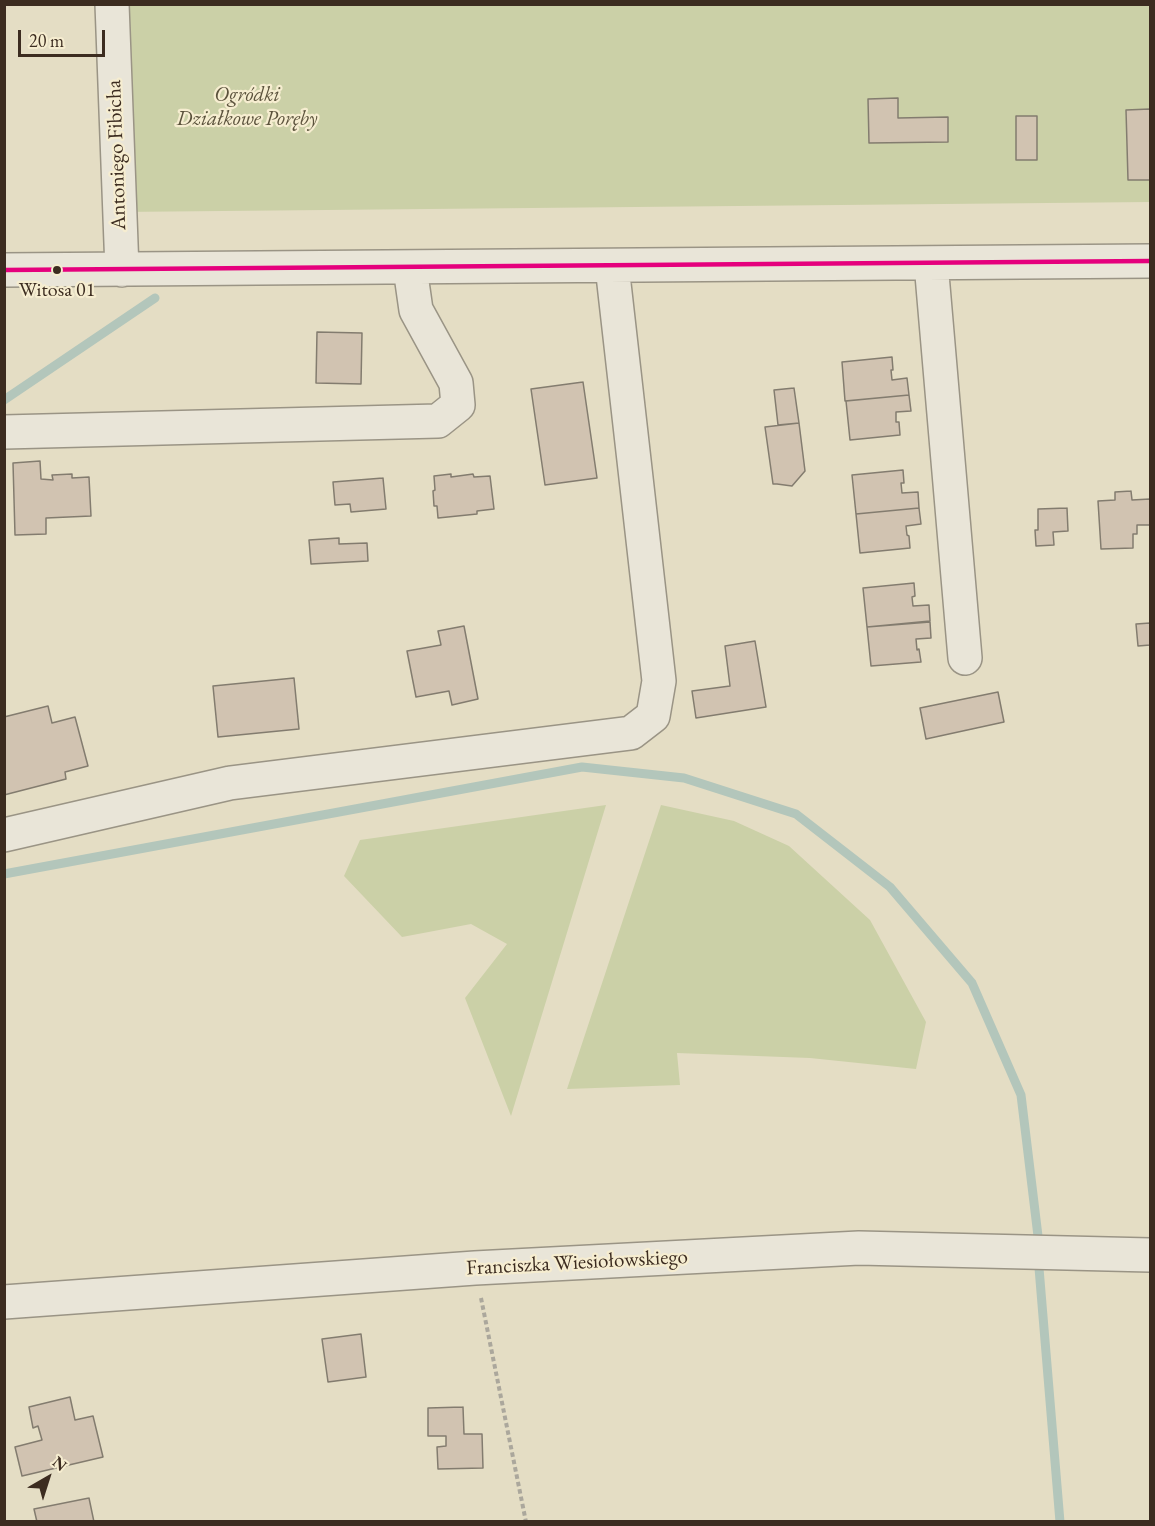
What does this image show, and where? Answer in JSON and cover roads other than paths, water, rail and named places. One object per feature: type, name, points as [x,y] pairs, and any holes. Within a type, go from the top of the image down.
[{"type":"street","name":"Antoniego Fibicha","points":[[112,4],[122,270]]},
{"type":"street","points":[[4,270],[1150,261]]},
{"type":"street","points":[[931,263],[966,658]]},
{"type":"street","points":[[4,835],[230,783],[630,733],[652,716],[658,681],[612,266]]},
{"type":"street","points":[[4,432],[438,421],[458,405],[456,383],[416,310],[410,268]]},
{"type":"street","name":"Franciszka Wiesiołowskiego","points":[[4,1302],[475,1268],[859,1248],[1150,1255]]},
{"type":"waterway","points":[[4,400],[155,298]]},
{"type":"waterway","points":[[4,874],[582,767],[684,778],[796,814],[890,887],[972,983],[1021,1095],[1038,1236]]},
{"type":"waterway","points":[[1039,1268],[1060,1522]]},
{"type":"place","name":"Witosa 01","points":[[57,270]]},
{"type":"park label","name":"Ogródki Działkowe Poręby","points":[[247,107]]}]
